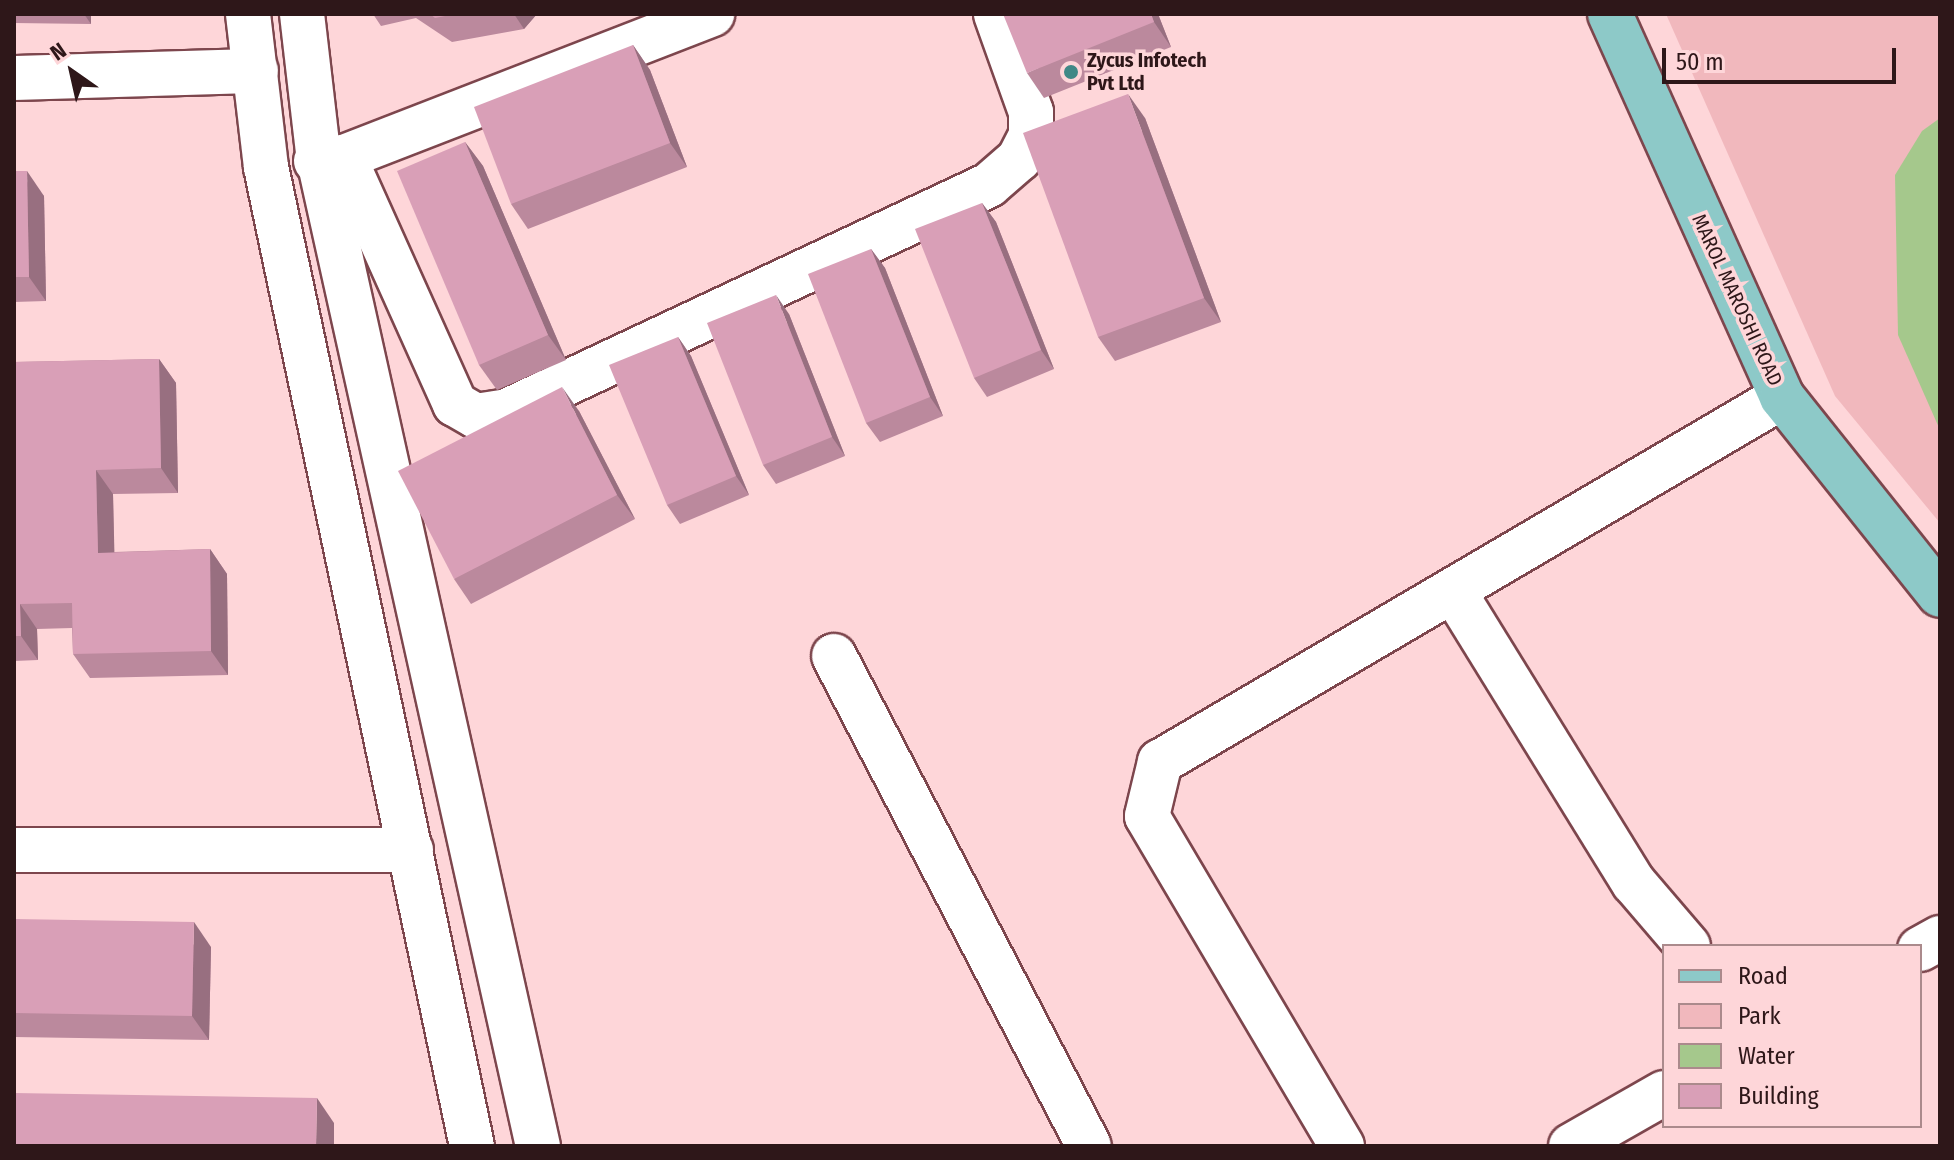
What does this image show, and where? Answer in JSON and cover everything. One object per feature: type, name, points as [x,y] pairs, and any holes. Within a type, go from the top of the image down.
[{"type":"main road","name":"MAROL MAROSHI ROAD","points":[[1610,14],[1782,397],[1940,595]]},
{"type":"lane","points":[[248,14],[266,167],[472,1146]]},
{"type":"lane","points":[[302,14],[538,1146]]},
{"type":"lane","points":[[266,167],[332,159],[712,14]]},
{"type":"lane","points":[[332,159],[449,395],[476,416],[507,411],[989,185],[1019,159],[1031,135],[1031,112],[996,14]]},
{"type":"lane","points":[[14,78],[256,71]]},
{"type":"lane","points":[[1342,1146],[1147,816],[1148,790],[1160,762],[1191,738],[1454,592],[1782,397]]},
{"type":"lane","points":[[1454,592],[1634,883],[1686,944]]},
{"type":"lane","points":[[834,656],[1089,1146]]},
{"type":"lane","points":[[14,850],[411,850]]},
{"type":"lane","points":[[1922,948],[1940,938]]},
{"type":"lane","points":[[1571,1146],[1662,1094]]},
{"type":"green space","points":[[1666,14],[1940,14],[1940,523],[1835,396]]},
{"type":"water","points":[[1940,118],[1940,430],[1898,335],[1895,175],[1922,131]]},
{"type":"building","points":[[430,14],[455,14],[435,18]]},
{"type":"building","points":[[1003,14],[1151,14],[1154,22],[1027,73]]},
{"type":"building","points":[[633,45],[670,143],[511,204],[474,107]]},
{"type":"building","points":[[1128,94],[1204,298],[1098,337],[1023,133]]},
{"type":"building","points":[[465,142],[548,335],[479,365],[397,171]]},
{"type":"building","points":[[14,171],[27,171],[29,277],[14,277]]},
{"type":"building","points":[[982,203],[1041,350],[974,378],[915,229]]},
{"type":"building","points":[[871,249],[930,397],[866,423],[808,274]]},
{"type":"building","points":[[776,295],[832,437],[763,465],[707,323]]},
{"type":"building","points":[[678,337],[736,476],[667,505],[609,365]]},
{"type":"building","points":[[159,359],[161,468],[96,470],[98,553],[210,549],[211,651],[73,654],[72,603],[20,604],[21,636],[14,636],[14,362]]},
{"type":"building","points":[[562,387],[617,495],[454,579],[398,471]]},
{"type":"building","points":[[14,919],[194,922],[192,1016],[14,1013]]},
{"type":"building","points":[[14,1093],[317,1098],[316,1146],[14,1146]]},
{"type":"place","name":"Zycus Infotech Pvt Ltd","points":[[1071,72]]}]
